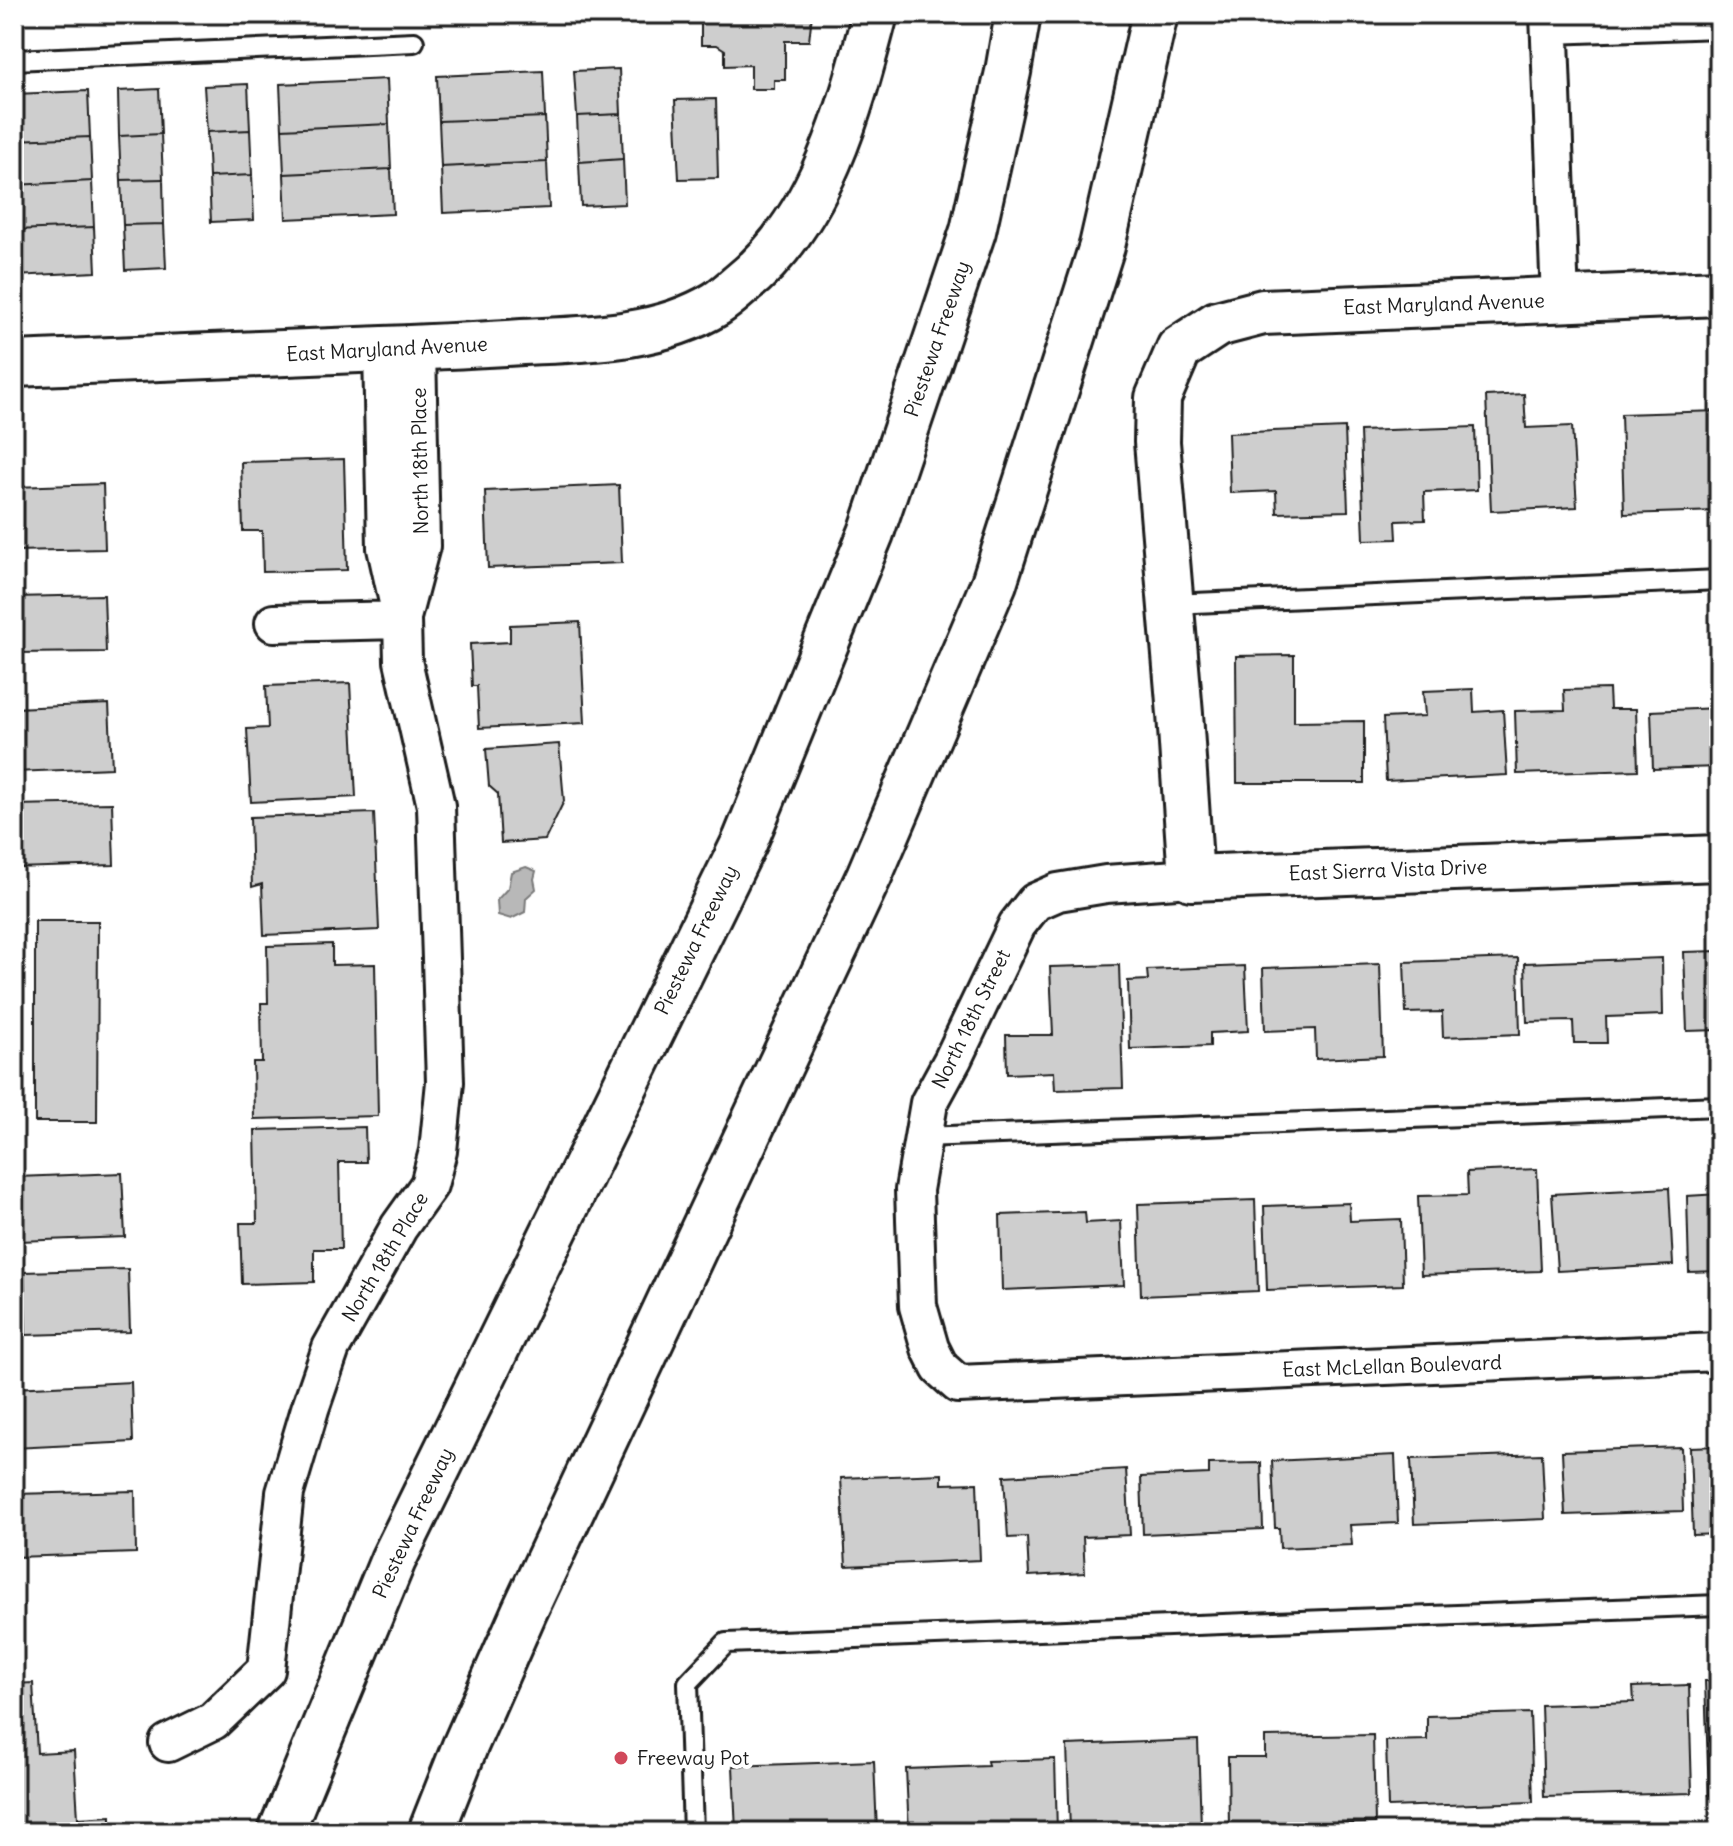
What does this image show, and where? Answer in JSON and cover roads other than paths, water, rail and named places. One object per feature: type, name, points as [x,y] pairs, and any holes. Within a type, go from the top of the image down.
[{"type":"main road","name":"East Maryland Avenue","points":[[14,364],[602,338],[681,322],[718,303],[746,280],[773,254],[795,226],[815,189],[845,116],[875,14]]},
{"type":"main road","name":"Piestewa Freeway","points":[[281,1832],[393,1560],[745,841],[871,533],[973,231],[1018,14]]},
{"type":"main road","points":[[431,1832],[524,1612],[869,876],[994,583],[1102,246],[1155,14]]},
{"type":"main road","name":"East Maryland Avenue","points":[[1171,604],[1157,442],[1158,398],[1179,349],[1217,324],[1263,312],[1719,293]]},
{"type":"main road","points":[[1171,604],[1191,878]]},
{"type":"main road","name":"East Sierra Vista Drive","points":[[1191,878],[1719,858]]},
{"type":"street","points":[[1560,300],[1549,20],[1719,19]]},
{"type":"street","name":"North 18th Place","points":[[168,1743],[213,1721],[266,1670],[285,1493],[310,1409],[331,1348],[399,1227],[429,1185],[438,1151],[445,1082],[436,806],[403,661],[400,348]]},
{"type":"street","points":[[274,623],[402,620]]},
{"type":"street","name":"East Sierra Vista Drive","points":[[1058,892],[1106,884],[1191,878]]},
{"type":"street","name":"North 18th Street","points":[[1058,892],[1035,902],[1017,925],[929,1103],[914,1190],[918,1306],[930,1348],[940,1368],[958,1384],[1066,1380]]},
{"type":"street","name":"East McLellan Boulevard","points":[[1066,1380],[1719,1352]]},
{"type":"lane","points":[[14,60],[414,42]]},
{"type":"lane","points":[[1171,604],[1719,580]]},
{"type":"lane","points":[[923,1137],[1719,1106]]},
{"type":"lane","points":[[693,1832],[688,1683],[726,1643],[1719,1605]]},
{"type":"place","name":"Freeway Pot","points":[[621,1758]]}]
